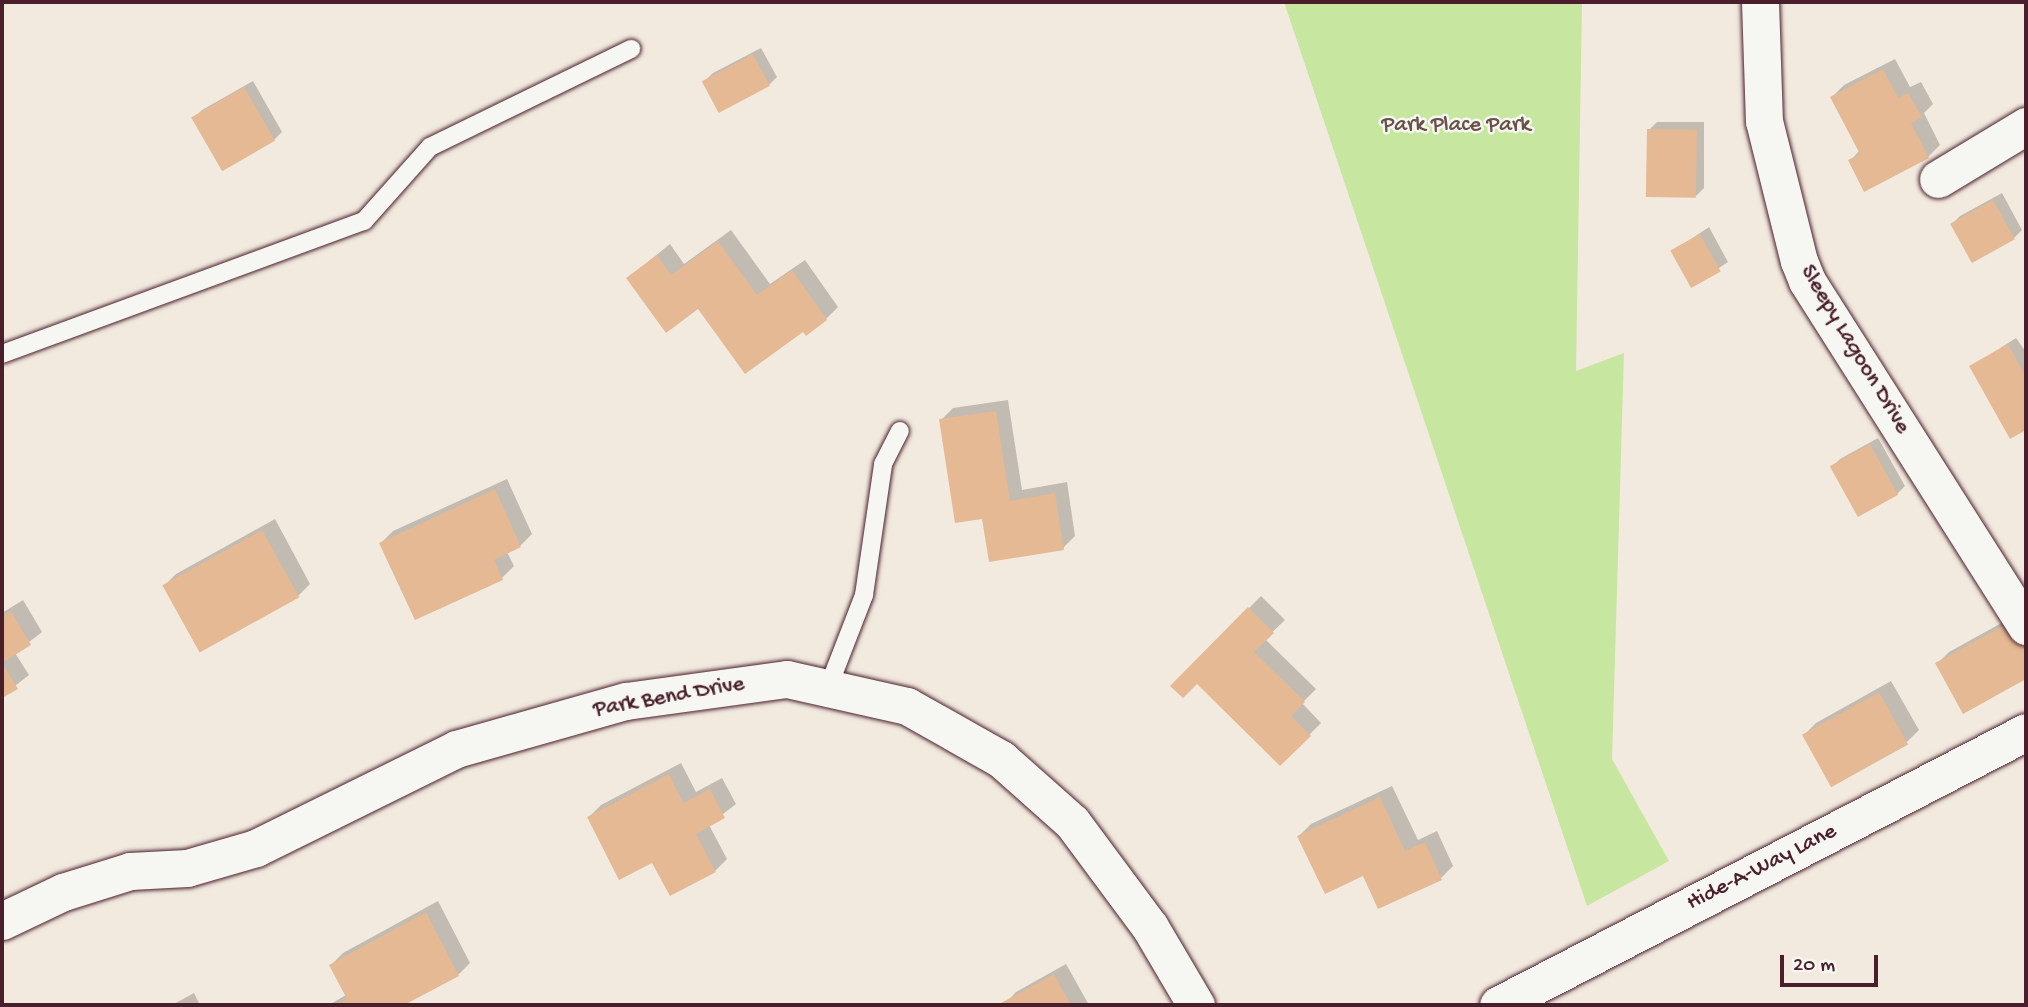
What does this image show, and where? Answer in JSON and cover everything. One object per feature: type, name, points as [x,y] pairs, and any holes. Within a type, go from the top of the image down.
[{"type":"street","name":"Sleepy Lagoon Drive","points":[[1760,2],[1763,121],[1799,261],[1807,281],[2026,626]]},
{"type":"street","points":[[1938,179],[2026,126]]},
{"type":"street","name":"Park Bend Drive","points":[[2,921],[63,892],[130,871],[187,868],[256,848],[456,749],[626,701],[787,679],[907,706],[1001,759],[1072,822],[1150,927],[1196,1005]]},
{"type":"street","name":"Hide-A-Way Lane","points":[[1499,1005],[2026,732]]},
{"type":"lane","points":[[2,354],[365,222],[430,147],[631,50]]},
{"type":"lane","points":[[828,688],[864,595],[883,464],[901,431]]},
{"type":"green space","name":"Park Place Park","points":[[1284,2],[1582,2],[1576,371],[1624,353],[1612,759],[1669,861],[1587,906]]},
{"type":"building","points":[[753,54],[770,86],[719,113],[702,81]]},
{"type":"building","points":[[1883,69],[1898,98],[1908,93],[1922,117],[1911,123],[1929,158],[1864,192],[1848,160],[1860,154],[1830,97]]},
{"type":"building","points":[[244,87],[275,141],[222,171],[191,118]]},
{"type":"building","points":[[1647,129],[1697,130],[1696,198],[1646,197]]},
{"type":"building","points":[[1993,200],[2015,239],[1972,263],[1950,224]]},
{"type":"building","points":[[1700,234],[1721,272],[1691,288],[1670,250]]},
{"type":"building","points":[[718,241],[757,295],[792,270],[827,320],[806,336],[803,332],[745,374],[698,309],[666,333],[626,278],[657,255],[671,275]]},
{"type":"building","points":[[2008,344],[2026,377],[2026,430],[2010,439],[1969,366]]},
{"type":"building","points":[[996,411],[1010,501],[1055,493],[1064,550],[989,562],[982,519],[955,523],[939,419]]},
{"type":"building","points":[[1870,444],[1898,495],[1858,517],[1830,466]]},
{"type":"building","points":[[495,489],[521,547],[494,560],[503,580],[415,620],[379,543]]},
{"type":"building","points":[[262,530],[299,597],[200,653],[162,585]]},
{"type":"building","points":[[1248,607],[1274,633],[1254,652],[1305,702],[1291,716],[1311,736],[1280,766],[1197,684],[1183,698],[1170,686]]},
{"type":"building","points":[[11,611],[31,645],[2,663],[2,616]]},
{"type":"building","points":[[2012,621],[2026,646],[2026,679],[1963,714],[1935,663]]},
{"type":"building","points":[[2,663],[18,689],[2,698]]},
{"type":"building","points":[[1879,692],[1908,744],[1831,787],[1802,735]]},
{"type":"building","points":[[669,774],[683,803],[710,789],[725,818],[696,834],[716,872],[670,896],[652,863],[619,880],[587,817]]},
{"type":"building","points":[[1380,797],[1405,851],[1425,842],[1442,880],[1378,909],[1363,876],[1325,894],[1297,836]]},
{"type":"building","points":[[426,912],[459,976],[404,1005],[335,1005],[347,999],[329,965]]},
{"type":"building","points":[[1054,974],[1071,1005],[1002,1005],[1001,1003]]}]
